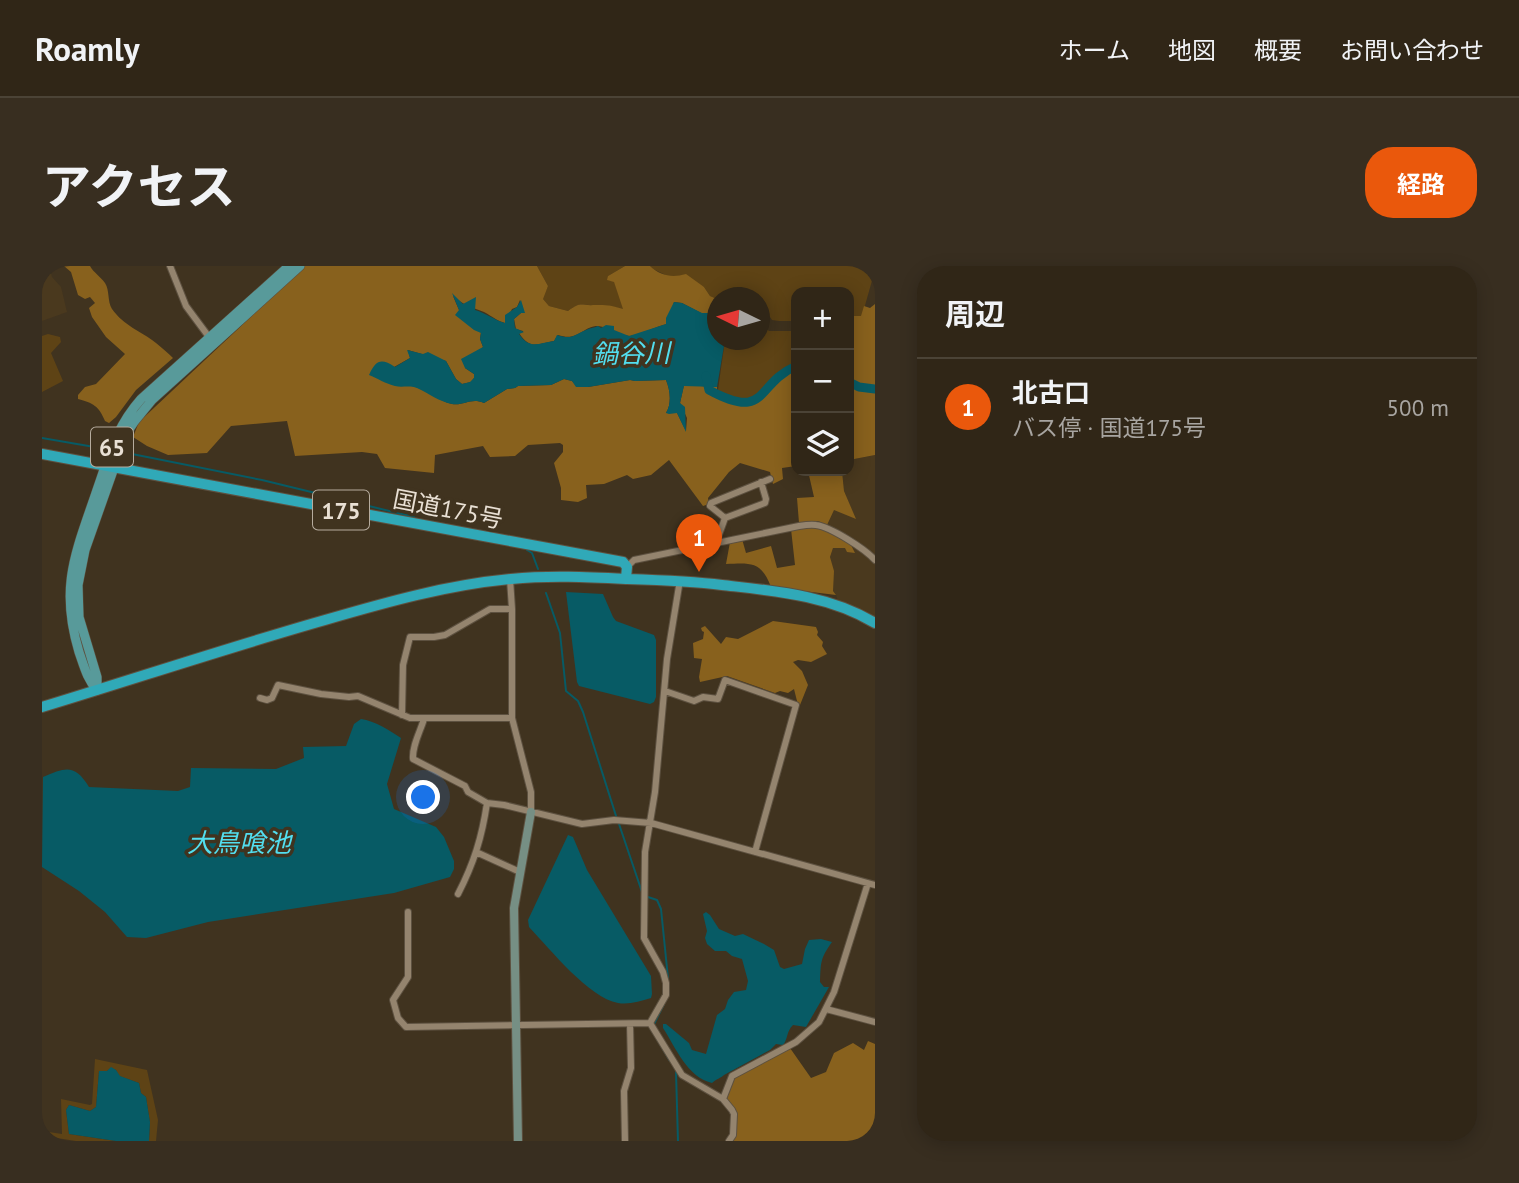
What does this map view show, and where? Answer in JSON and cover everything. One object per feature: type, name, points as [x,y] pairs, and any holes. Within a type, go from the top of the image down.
[{"type":"highway","name":"国道175号","points":[[42,454],[624,562],[626,573]]},
{"type":"highway","name":"国道175号","points":[[42,707],[405,597],[438,589],[510,579],[626,573],[779,592],[829,602],[875,623]]},
{"type":"main road","name":"65","points":[[110,466],[118,432],[133,409],[289,266]]},
{"type":"main road","name":"65","points":[[97,690],[88,680],[74,633],[69,597],[72,566],[110,466],[126,434],[152,400],[300,266]]},
{"type":"street","points":[[170,266],[186,306],[209,337]]},
{"type":"street","points":[[724,518],[710,506],[711,503],[770,479]]},
{"type":"street","points":[[724,518],[765,503],[761,482]]},
{"type":"street","points":[[716,543],[724,518]]},
{"type":"street","points":[[626,573],[634,560],[799,526],[819,525],[866,551],[875,560]]},
{"type":"street","points":[[510,579],[512,718],[531,792],[531,812],[514,908],[518,1141]]},
{"type":"street","points":[[650,1023],[666,995],[666,983],[663,972],[644,938],[645,852],[651,823],[667,659],[680,580]]},
{"type":"street","points":[[402,715],[403,665],[410,637],[444,635],[490,609],[512,609]]},
{"type":"street","points":[[665,691],[694,701],[703,697],[718,699],[725,680],[796,705],[755,852]]},
{"type":"street","points":[[260,698],[272,698],[278,685],[321,694],[358,696],[410,718],[512,718]]},
{"type":"street","points":[[424,719],[411,757],[465,786],[468,792],[487,803],[582,824],[614,820],[651,823],[871,884],[834,992],[819,1021],[796,1042],[732,1076],[723,1099]]},
{"type":"street","points":[[458,894],[471,870],[487,803]]},
{"type":"street","points":[[476,852],[520,872]]},
{"type":"street","points":[[408,912],[408,977],[393,1000],[398,1018],[406,1027],[650,1023]]},
{"type":"street","points":[[826,1009],[875,1022]]},
{"type":"street","points":[[650,1023],[682,1075],[723,1099],[734,1114],[733,1135],[729,1141]]},
{"type":"street","points":[[625,1141],[624,1091],[631,1068],[630,1024]]},
{"type":"shaded area","points":[[42,266],[49,266],[52,277],[61,287],[67,312],[42,321]]},
{"type":"shaded area","points":[[64,266],[90,266],[105,283],[110,306],[117,315],[173,358],[136,390],[109,423],[95,406],[78,399],[78,395],[85,387],[96,384],[125,354],[106,337],[92,317],[89,308],[95,303],[90,297],[85,299],[78,295],[71,272]]},
{"type":"shaded area","points":[[305,266],[537,266],[548,286],[543,299],[549,306],[568,311],[581,305],[623,309],[614,282],[607,280],[608,276],[625,266],[650,266],[671,276],[686,274],[707,292],[707,313],[674,302],[667,324],[630,336],[598,326],[571,337],[558,335],[554,341],[538,344],[527,342],[519,333],[523,331],[516,329],[514,319],[524,313],[520,300],[505,323],[453,296],[459,310],[481,332],[483,347],[465,368],[474,374],[471,382],[462,384],[456,379],[446,361],[408,350],[410,358],[394,367],[395,386],[417,388],[452,404],[475,401],[484,403],[507,389],[551,385],[564,379],[572,381],[577,387],[630,380],[666,380],[670,397],[666,413],[677,413],[686,431],[687,418],[680,403],[684,385],[717,387],[717,397],[748,405],[757,402],[791,371],[791,467],[782,468],[783,479],[773,484],[770,472],[740,463],[708,498],[709,504],[703,506],[669,460],[651,475],[633,479],[627,475],[604,484],[586,485],[587,498],[578,502],[561,500],[561,488],[554,463],[563,452],[563,445],[560,443],[528,445],[515,456],[490,457],[483,446],[435,455],[434,473],[385,468],[377,454],[362,452],[295,456],[287,421],[231,426],[207,453],[168,455],[133,437],[139,422]]},
{"type":"shaded area","points":[[537,266],[625,266],[608,276],[608,280],[614,281],[624,310],[582,305],[568,311],[549,306],[542,298],[548,286]]},
{"type":"shaded area","points":[[650,266],[867,266],[875,270],[862,316],[854,316],[854,287],[791,287],[791,321],[779,321],[770,317],[770,287],[707,287],[707,292],[704,287],[672,278]]},
{"type":"shaded area","points":[[875,304],[875,455],[854,459],[854,316],[861,316],[864,306],[870,308]]},
{"type":"shaded area","points":[[770,331],[791,331],[791,372],[757,402],[748,405],[717,397],[724,350],[770,350]]},
{"type":"shaded area","points":[[48,334],[60,337],[61,342],[51,353],[63,381],[42,392],[42,336]]},
{"type":"shaded area","points":[[875,455],[875,617],[838,601],[833,591],[830,557],[833,548],[846,548],[854,553],[824,528],[834,509],[855,518],[844,491],[842,476],[854,476],[854,459]]},
{"type":"shaded area","points":[[809,476],[842,476],[844,491],[856,519],[834,510],[827,525],[818,521],[799,523],[797,498],[814,497]]},
{"type":"shaded area","points":[[819,526],[850,543],[855,553],[847,552],[845,548],[833,548],[830,557],[834,571],[833,591],[836,595],[771,587],[763,572],[754,565],[726,564],[730,542],[742,539],[746,553],[771,546],[777,568],[795,565],[791,529]]},
{"type":"shaded area","points":[[773,621],[816,627],[827,654],[811,662],[793,662],[802,671],[808,685],[800,705],[794,689],[788,693],[775,693],[727,676],[700,682],[702,659],[694,658],[693,643],[703,639],[704,632],[701,628],[705,626],[721,644],[726,637],[738,639]]},
{"type":"shaded area","points":[[868,1041],[875,1044],[875,1141],[732,1141],[737,1124],[726,1098],[734,1077],[790,1048],[811,1078],[826,1072],[834,1053],[853,1043],[864,1050]]},
{"type":"shaded area","points":[[95,1059],[147,1070],[158,1120],[156,1141],[149,1141],[150,1123],[146,1097],[141,1093],[139,1083],[119,1076],[116,1070],[111,1068],[99,1071],[96,1107],[90,1111],[69,1105],[66,1110],[69,1134],[116,1141],[76,1141],[42,1137],[42,1131],[62,1134],[61,1099],[92,1104]]},
{"type":"water","points":[[452,293],[463,304],[476,297],[475,310],[505,323],[505,315],[517,307],[521,300],[525,313],[514,319],[515,328],[524,332],[519,334],[523,339],[535,344],[554,341],[557,335],[570,337],[606,325],[614,326],[614,330],[629,336],[666,324],[674,302],[682,303],[707,313],[707,350],[723,350],[717,387],[684,386],[680,403],[685,407],[686,432],[677,413],[666,413],[670,396],[666,380],[630,380],[576,387],[572,381],[564,379],[551,385],[507,389],[484,403],[475,401],[452,404],[417,388],[395,386],[369,375],[379,362],[395,367],[410,358],[407,350],[423,354],[428,352],[446,361],[456,379],[462,384],[470,382],[474,374],[465,368],[461,359],[483,347],[481,333],[455,315],[459,310]]},
{"type":"water","points":[[566,592],[603,594],[616,621],[654,635],[654,702],[650,704],[579,686]]},
{"type":"water","name":"大鳥喰池","points":[[361,719],[377,724],[401,738],[387,784],[394,809],[436,827],[444,837],[454,861],[450,877],[394,893],[208,922],[146,938],[127,937],[105,912],[42,867],[43,777],[69,770],[79,774],[89,787],[178,791],[190,787],[191,768],[276,769],[304,758],[303,747],[346,746],[354,724]]},
{"type":"water","points":[[568,835],[573,837],[587,870],[651,976],[651,998],[626,1003],[607,999],[570,971],[529,927],[528,920]]},
{"type":"water","points":[[706,912],[719,929],[735,936],[743,934],[774,950],[780,967],[784,969],[802,964],[809,940],[832,942],[823,957],[820,982],[824,987],[829,987],[806,1027],[793,1025],[783,1045],[776,1044],[712,1083],[703,1080],[689,1068],[663,1028],[663,1024],[666,1024],[689,1043],[692,1050],[706,1054],[717,1015],[725,1009],[734,992],[746,990],[748,981],[742,959],[726,951],[715,951],[707,944],[703,914]]},
{"type":"water","points":[[111,1067],[120,1076],[139,1083],[141,1093],[146,1097],[150,1122],[149,1141],[116,1141],[69,1134],[66,1110],[69,1105],[90,1111],[96,1107],[99,1071],[107,1071]]},
{"type":"waterway","name":"鍋谷川","points":[[706,376],[709,390],[742,402],[759,397],[791,369]]},
{"type":"waterway","name":"鍋谷川","points":[[854,384],[875,389]]},
{"type":"waterway","points":[[42,438],[106,449]]},
{"type":"waterway","points":[[122,452],[262,480],[414,517]]},
{"type":"waterway","points":[[527,550],[532,553],[538,569]]},
{"type":"waterway","points":[[546,593],[560,633],[566,691],[578,701],[583,712],[617,819]]},
{"type":"waterway","points":[[619,824],[643,895]]},
{"type":"waterway","points":[[648,897],[657,900],[661,909],[668,978]]},
{"type":"waterway","points":[[654,1024],[664,1004]]},
{"type":"waterway","points":[[650,1027],[670,1061]]},
{"type":"waterway","points":[[676,1072],[678,1141]]},
{"type":"place","name":"北古口","points":[[699,572]]}]
